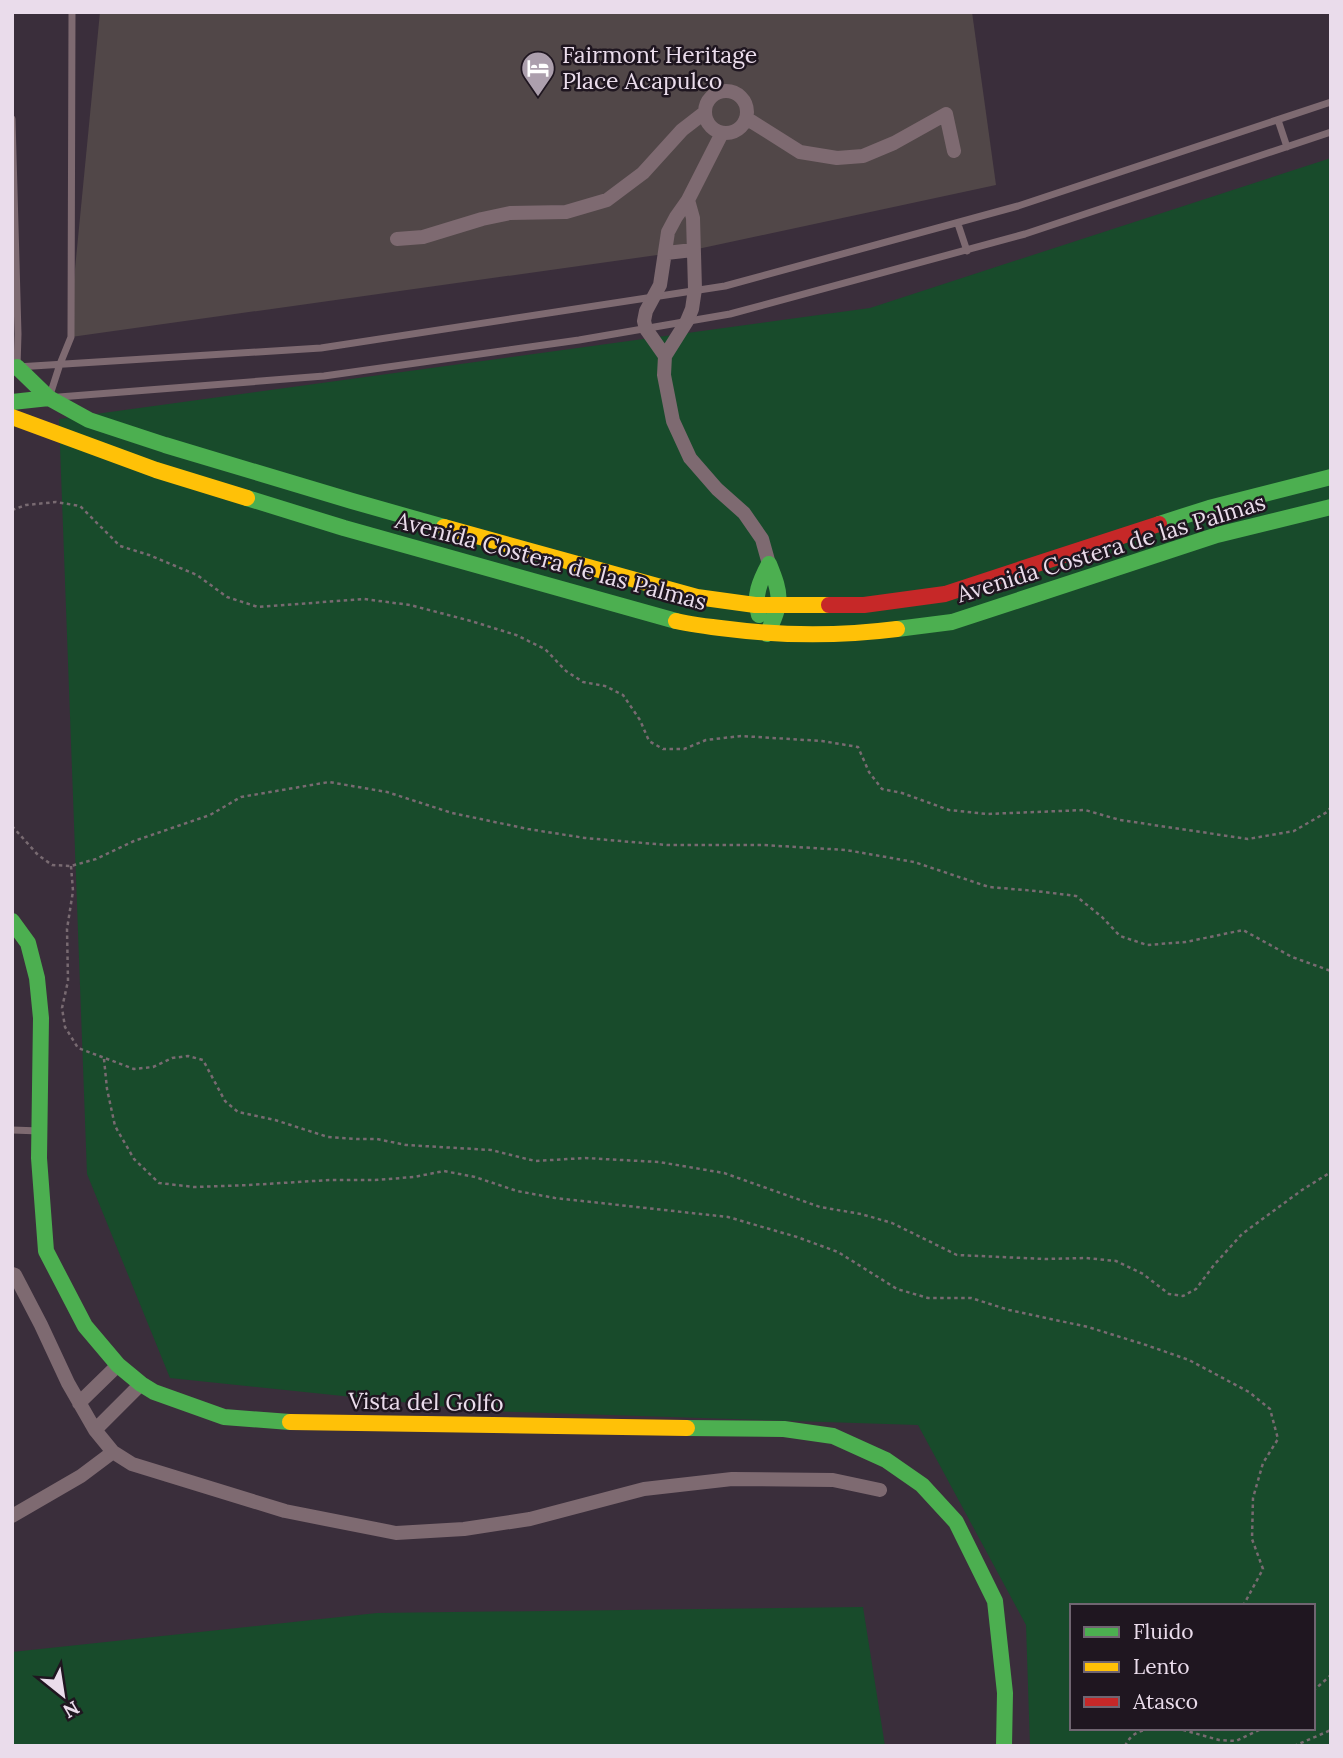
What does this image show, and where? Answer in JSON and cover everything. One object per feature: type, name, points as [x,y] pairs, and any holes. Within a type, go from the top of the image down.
[{"type":"main road","name":"Avenida Costera de las Palmas","points":[[15,368],[49,398],[89,420],[165,445],[352,501],[697,597],[755,604],[864,605],[946,594],[1209,508],[1331,477]]},
{"type":"main road","points":[[12,401],[49,398]]},
{"type":"main road","name":"Avenida Costera de las Palmas","points":[[12,417],[156,470],[344,528],[692,625],[767,634],[866,633],[952,622],[1217,535],[1331,506]]},
{"type":"main road","points":[[767,634],[755,604],[758,587],[769,564]]},
{"type":"main road","points":[[767,634],[780,606],[779,589],[769,564]]},
{"type":"main road","name":"Vista del Golfo","points":[[12,921],[28,943],[37,978],[41,1017],[39,1158],[46,1251],[85,1326],[118,1365],[154,1392],[223,1417],[298,1423],[772,1429],[833,1436],[886,1460],[904,1472],[922,1485],[956,1522],[995,1601],[1005,1693],[1004,1746]]},
{"type":"street","points":[[397,239],[423,237],[510,213],[566,212],[607,200],[643,173],[682,130],[704,113],[709,99],[722,91],[736,93],[746,104],[746,118],[737,130],[722,133],[709,126],[704,113]]},
{"type":"street","points":[[746,118],[800,152],[837,158],[863,156],[894,143],[946,114],[954,151]]},
{"type":"street","points":[[665,356],[646,329],[646,311],[660,285],[668,232],[688,200],[722,133]]},
{"type":"street","points":[[688,200],[693,218],[695,289],[687,321],[665,356],[664,375],[673,421],[690,458],[717,489],[744,513],[762,539],[769,564]]},
{"type":"street","points":[[666,253],[693,250]]},
{"type":"street","points":[[12,1274],[15,1275],[41,1325],[68,1384],[95,1430],[113,1452],[132,1464],[285,1511],[397,1533],[464,1529],[530,1519],[644,1489],[732,1479],[833,1480],[880,1490]]},
{"type":"street","points":[[79,1403],[118,1365]]},
{"type":"street","points":[[95,1430],[141,1384]]},
{"type":"street","points":[[12,1516],[81,1476],[113,1452]]},
{"type":"lane","points":[[72,12],[71,337],[49,398],[324,376],[579,340],[730,314],[1025,234],[1331,132]]},
{"type":"lane","points":[[12,119],[18,334],[15,368],[321,348],[725,286],[1018,206],[1331,102]]},
{"type":"lane","points":[[1278,120],[1287,147]]},
{"type":"lane","points":[[958,224],[967,251]]},
{"type":"lane","points":[[12,1130],[40,1131]]},
{"type":"path","points":[[12,510],[26,505],[56,502],[80,506],[120,546],[197,575],[227,597],[258,607],[364,599],[410,605],[516,635],[545,649],[566,671],[583,682],[605,686],[623,695],[640,720],[649,741],[663,749],[684,749],[706,740],[741,736],[822,741],[858,747],[869,772],[882,789],[902,793],[949,810],[987,814],[1085,810],[1120,820],[1248,839],[1294,831],[1328,812],[1331,807]]},
{"type":"path","points":[[12,826],[38,855],[52,865],[71,866],[96,859],[134,841],[210,816],[241,797],[329,782],[387,792],[452,813],[585,838],[667,845],[763,845],[846,850],[914,862],[989,887],[1076,896],[1120,936],[1147,945],[1186,942],[1243,930],[1292,957],[1331,971]]},
{"type":"path","points":[[71,866],[74,891],[67,929],[68,981],[62,1008],[65,1027],[78,1048],[134,1069],[153,1067],[172,1058],[188,1056],[203,1060],[225,1101],[239,1112],[328,1137],[491,1150],[535,1161],[585,1157],[659,1162],[724,1173],[820,1207],[892,1223],[957,1255],[1116,1261],[1143,1274],[1169,1294],[1183,1296],[1196,1289],[1242,1234],[1331,1172]]},
{"type":"path","points":[[104,1059],[114,1126],[134,1159],[159,1183],[194,1186],[374,1180],[414,1177],[444,1171],[475,1177],[517,1191],[555,1198],[728,1217],[838,1252],[897,1289],[928,1298],[971,1298],[1009,1310],[1088,1327],[1189,1360],[1249,1392],[1270,1409],[1278,1439],[1263,1463],[1253,1498],[1252,1539],[1262,1569],[1244,1604]]},
{"type":"path","points":[[1315,1689],[1331,1675]]},
{"type":"path","points":[[1125,1746],[1128,1739],[1140,1730]]},
{"type":"path","points":[[1185,1730],[1219,1740],[1236,1741],[1260,1730]]},
{"type":"path","points":[[1206,1735],[1208,1730]]},
{"type":"path","points":[[1294,1746],[1331,1730]]},
{"type":"path","points":[[1236,1741],[1239,1746]]},
{"type":"green space","points":[[1331,158],[1331,1746],[1030,1746],[1026,1625],[918,1425],[487,1411],[170,1378],[87,1174],[59,419],[870,308]]},
{"type":"green space","points":[[863,1607],[885,1746],[12,1746],[12,1652],[377,1613]]},
{"type":"building","name":"Fairmont Heritage Place Acapulco","points":[[100,12],[972,12],[996,185],[693,250],[71,337],[71,310]]},
{"type":"traffic: fast","points":[[12,368],[17,367],[49,398],[89,420],[444,527]]},
{"type":"traffic: fast","points":[[12,402],[49,398]]},
{"type":"traffic: fast","points":[[1159,524],[1209,508],[1331,477]]},
{"type":"traffic: fast","points":[[247,498],[344,528],[676,621]]},
{"type":"traffic: fast","points":[[897,629],[952,622],[1217,535],[1331,507]]},
{"type":"traffic: fast","points":[[759,615],[758,589],[769,564]]},
{"type":"traffic: fast","points":[[767,634],[778,606],[778,592],[769,564]]},
{"type":"traffic: fast","points":[[12,921],[28,943],[37,978],[41,1018],[39,1158],[46,1251],[85,1326],[118,1365],[154,1392],[224,1417],[290,1422]]},
{"type":"traffic: fast","points":[[687,1428],[784,1429],[833,1436],[886,1460],[922,1485],[956,1522],[995,1601],[1005,1693],[1004,1746]]},
{"type":"traffic: slow","points":[[12,417],[156,470],[247,498]]},
{"type":"traffic: slow","points":[[444,527],[697,597],[755,605],[829,605]]},
{"type":"traffic: slow","points":[[676,621],[792,634],[897,629]]},
{"type":"traffic: slow","points":[[290,1422],[687,1428]]},
{"type":"traffic: jam","points":[[829,605],[864,605],[945,594],[1159,524]]},
{"type":"place","name":"Fairmont Heritage Place Acapulco","points":[[538,98]]}]
